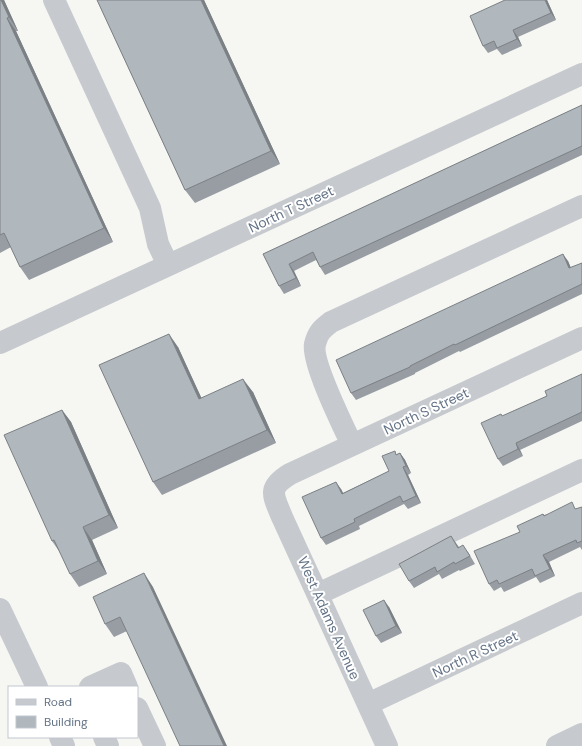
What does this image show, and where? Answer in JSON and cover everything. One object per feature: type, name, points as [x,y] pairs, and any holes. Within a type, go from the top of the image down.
[{"type":"street","points":[[54,0],[150,208],[158,244],[168,266]]},
{"type":"street","name":"North T Street","points":[[0,343],[582,74]]},
{"type":"street","points":[[352,445],[320,372],[315,357],[314,345],[319,332],[331,322],[582,206]]},
{"type":"street","name":"North S Street","points":[[274,489],[280,480],[290,474],[582,338]]},
{"type":"street","points":[[318,594],[582,470]]},
{"type":"street","name":"West Adams Avenue","points":[[274,489],[275,499],[282,517],[387,746]]},
{"type":"street","name":"North R Street","points":[[368,704],[582,603]]},
{"type":"street","points":[[0,609],[36,686]]},
{"type":"street","points":[[92,686],[120,673],[126,686]]},
{"type":"street","points":[[138,710],[155,746]]},
{"type":"street","points":[[556,746],[582,734]]},
{"type":"building","points":[[0,0],[104,228],[20,267],[4,233],[0,235]]},
{"type":"building","points":[[97,0],[201,0],[271,151],[185,190]]},
{"type":"building","points":[[505,0],[545,0],[551,13],[513,30],[517,39],[497,48],[494,41],[483,46],[470,16]]},
{"type":"building","points":[[582,105],[582,146],[320,267],[313,252],[289,264],[296,278],[279,286],[263,254]]},
{"type":"building","points":[[563,254],[569,268],[582,263],[582,284],[455,345],[454,344],[410,367],[351,393],[336,360]]},
{"type":"building","points":[[169,334],[199,399],[243,379],[267,430],[153,482],[99,365]]},
{"type":"building","points":[[582,374],[582,412],[516,443],[518,449],[498,459],[481,423],[501,414],[502,416],[547,396],[545,391]]},
{"type":"building","points":[[62,410],[109,515],[83,527],[98,561],[70,574],[54,540],[52,541],[4,435]]},
{"type":"building","points":[[395,451],[396,455],[400,453],[406,466],[403,467],[416,496],[403,502],[400,496],[354,519],[355,522],[321,538],[302,497],[336,482],[342,494],[389,471],[382,456]]},
{"type":"building","points":[[572,502],[575,509],[582,507],[582,541],[577,543],[576,540],[543,555],[550,569],[535,576],[532,569],[499,584],[497,580],[489,584],[474,551],[520,532],[517,526],[543,514],[544,516]]},
{"type":"building","points":[[451,536],[458,548],[463,545],[470,556],[455,564],[454,562],[437,572],[435,567],[409,581],[399,564]]},
{"type":"building","points":[[144,573],[224,746],[180,746],[120,617],[105,624],[93,597]]},
{"type":"building","points":[[384,600],[396,626],[376,636],[363,610]]}]
